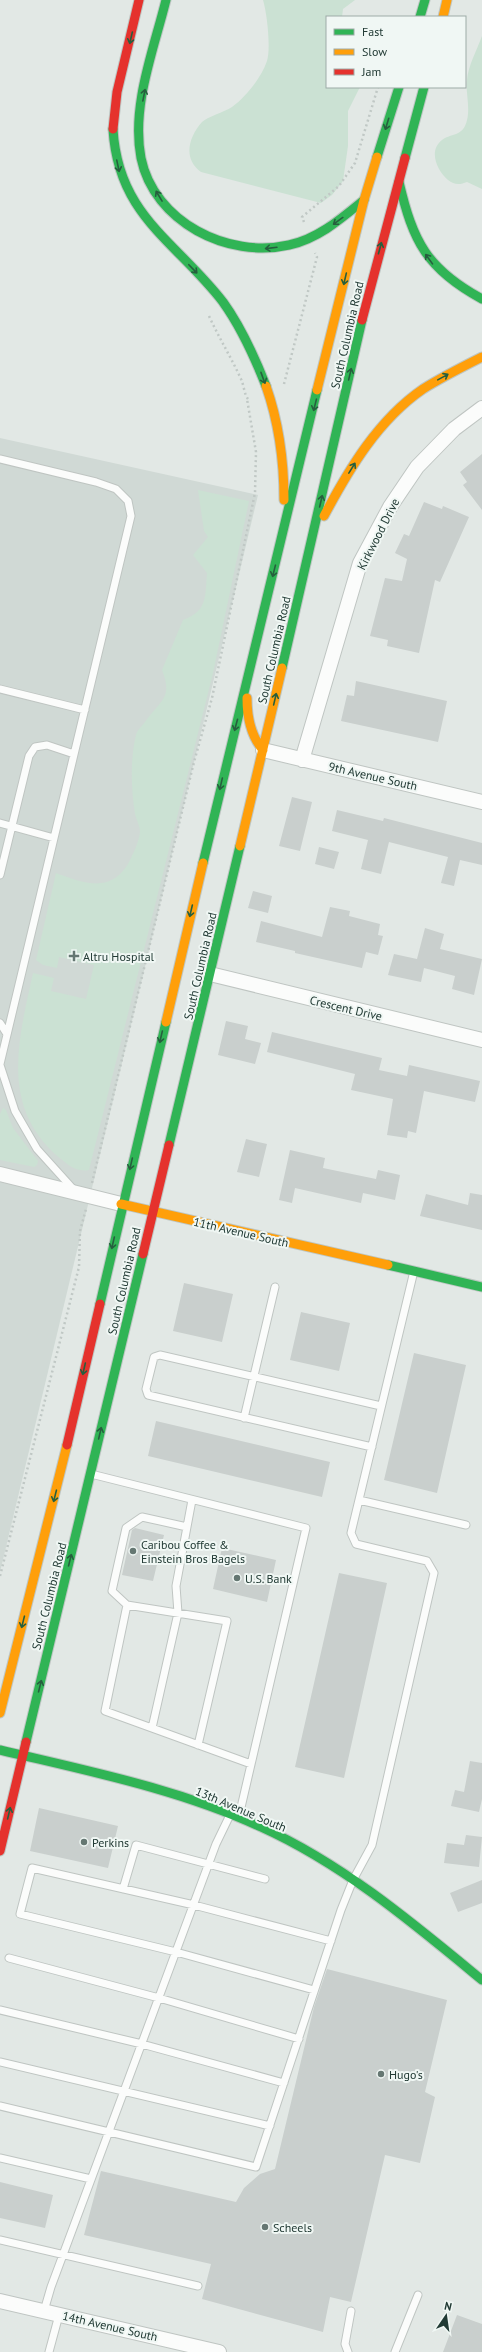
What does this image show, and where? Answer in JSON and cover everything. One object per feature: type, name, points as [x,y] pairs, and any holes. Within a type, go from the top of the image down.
[{"type":"main road","points":[[139,0],[113,115],[114,144],[119,172],[135,206],[158,236],[191,267],[222,300],[259,368],[278,427],[285,482],[283,533]]},
{"type":"main road","points":[[166,0],[138,124],[141,158],[150,180],[162,202],[182,221],[206,237],[240,247],[267,249],[309,239],[332,225],[364,200]]},
{"type":"main road","points":[[420,16],[425,0]]},
{"type":"main road","points":[[443,16],[447,0]]},
{"type":"main road","name":"South Columbia Road","points":[[0,1714],[62,1466],[122,1204],[248,675],[364,200],[399,88]]},
{"type":"main road","name":"South Columbia Road","points":[[0,1850],[313,539],[367,297],[424,88]]},
{"type":"main road","points":[[399,180],[404,206],[419,245],[431,263],[450,281],[482,299]]},
{"type":"main road","points":[[313,539],[332,500],[370,442],[405,404],[440,378],[482,358]]},
{"type":"main road","points":[[248,675],[247,704],[251,729],[255,743],[263,750]]},
{"type":"main road","name":"11th Avenue South","points":[[122,1204],[482,1287]]},
{"type":"main road","name":"13th Avenue South","points":[[0,1750],[142,1785],[261,1827],[308,1852],[353,1880],[421,1929],[482,1980]]},
{"type":"street","name":"Kirkwood Drive","points":[[302,760],[360,563],[390,507],[417,467],[454,429],[482,408]]},
{"type":"street","name":"9th Avenue South","points":[[263,750],[482,802]]},
{"type":"street","name":"Crescent Drive","points":[[210,974],[482,1040]]},
{"type":"street","name":"11th Avenue South","points":[[0,1174],[122,1204]]},
{"type":"street","name":"14th Avenue South","points":[[0,2300],[219,2352]]},
{"type":"lane","points":[[0,459],[96,482],[116,489],[128,500],[131,516],[0,1064],[15,1111],[37,1148],[77,1193]]},
{"type":"lane","points":[[0,689],[85,710]]},
{"type":"lane","points":[[0,875],[29,756],[35,747],[47,745],[74,754]]},
{"type":"lane","points":[[0,823],[54,838]]},
{"type":"lane","points":[[0,1023],[7,1034]]},
{"type":"lane","points":[[0,2106],[256,2167],[331,1941],[353,1880],[372,1845],[434,1573],[427,1561],[356,1544],[351,1533],[414,1271]]},
{"type":"lane","points":[[244,1418],[275,1287]]},
{"type":"lane","points":[[372,1447],[148,1396],[146,1389],[154,1357],[160,1355],[381,1406]]},
{"type":"lane","points":[[44,2311],[51,2287],[91,2179],[210,1863],[234,1817],[251,1764],[306,1528],[91,1474]]},
{"type":"lane","points":[[152,1728],[178,1613],[176,1586],[192,1500]]},
{"type":"lane","points":[[359,1500],[466,1525]]},
{"type":"lane","points":[[187,1527],[142,1517],[126,1528],[112,1591],[127,1605],[227,1621],[198,1745]]},
{"type":"lane","points":[[127,1605],[105,1711],[251,1764]]},
{"type":"lane","points":[[123,1889],[136,1845],[210,1863],[265,1879]]},
{"type":"lane","points":[[314,1990],[176,1952],[20,1914],[32,1868],[194,1905],[331,1941]]},
{"type":"lane","points":[[9,1958],[159,1998],[298,2039]]},
{"type":"lane","points":[[0,2010],[142,2044],[284,2083]]},
{"type":"lane","points":[[0,2062],[124,2090],[270,2126]]},
{"type":"lane","points":[[0,2158],[91,2179]]},
{"type":"lane","points":[[0,2240],[63,2256],[198,2286]]},
{"type":"lane","points":[[395,2352],[418,2295]]},
{"type":"lane","points":[[348,2352],[345,2344],[351,2311]]},
{"type":"lane","points":[[49,2352],[59,2315]]},
{"type":"path","points":[[305,226],[302,217],[339,186],[355,163],[378,88]]},
{"type":"path","points":[[280,389],[284,386],[317,257],[314,250]]},
{"type":"path","points":[[97,1158],[194,762],[212,698],[256,493],[256,452],[247,400]]},
{"type":"path","points":[[0,1576],[79,1267],[80,1231]]},
{"type":"shaded area","name":"Altru Hospital","points":[[0,438],[258,495],[0,1572]]},
{"type":"green space","points":[[263,0],[355,0],[343,9],[342,16],[326,16],[326,88],[360,88],[348,111],[348,146],[343,181],[332,195],[321,203],[201,172],[195,167],[190,155],[193,135],[202,122],[229,109],[237,103],[243,98],[261,74],[267,61],[269,39]]},
{"type":"green space","points":[[482,36],[482,189],[467,182],[457,184],[450,182],[440,171],[436,160],[435,149],[442,140],[460,132],[465,126],[468,115],[468,75]]},
{"type":"green space","points":[[198,490],[249,501],[213,673],[89,1170],[84,1171],[70,1166],[55,1154],[38,1134],[26,1113],[20,1091],[18,1069],[19,1045],[33,973],[54,978],[51,991],[86,999],[94,965],[59,957],[57,968],[43,965],[36,960],[56,873],[88,883],[107,882],[115,878],[123,871],[135,850],[140,832],[135,814],[132,774],[136,735],[138,730],[164,698],[166,687],[162,670],[183,620],[197,612],[204,602],[207,573],[193,555],[208,537],[204,531]]},
{"type":"green space","points":[[3,1108],[6,1110],[13,1128],[38,1161],[37,1165],[34,1167],[0,1160],[0,1114]]},
{"type":"building","points":[[482,454],[482,510],[463,485],[467,482],[460,472]]},
{"type":"building","points":[[424,502],[442,509],[443,506],[469,517],[440,582],[435,580],[419,653],[387,646],[388,640],[370,636],[385,578],[402,581],[407,559],[395,553],[404,534],[409,536]]},
{"type":"building","points":[[356,681],[447,701],[438,742],[341,721],[347,695],[354,696]]},
{"type":"building","points":[[292,797],[312,802],[300,851],[279,846]]},
{"type":"building","points":[[337,810],[383,821],[384,818],[482,843],[482,865],[460,860],[454,886],[441,883],[448,857],[389,842],[381,874],[361,869],[368,840],[332,831]]},
{"type":"building","points":[[319,847],[339,852],[334,869],[315,864]]},
{"type":"building","points":[[253,891],[272,896],[268,913],[248,908]]},
{"type":"building","points":[[330,907],[350,911],[349,916],[380,924],[378,935],[383,936],[378,955],[366,952],[362,968],[295,953],[295,951],[256,942],[261,921],[322,937]]},
{"type":"building","points":[[425,928],[444,934],[440,949],[482,959],[474,995],[452,989],[455,976],[424,968],[421,982],[388,975],[394,954],[417,959]]},
{"type":"building","points":[[226,1021],[248,1026],[245,1039],[261,1043],[255,1064],[218,1055]]},
{"type":"building","points":[[272,1032],[382,1058],[379,1070],[407,1076],[409,1065],[480,1081],[475,1102],[424,1091],[416,1133],[408,1131],[407,1138],[387,1135],[393,1099],[351,1090],[355,1074],[267,1052]]},
{"type":"building","points":[[246,1139],[267,1144],[259,1177],[237,1172]]},
{"type":"building","points":[[290,1150],[325,1158],[323,1168],[376,1179],[378,1170],[400,1175],[395,1200],[363,1193],[361,1203],[295,1188],[292,1203],[279,1200]]},
{"type":"building","points":[[470,1193],[482,1195],[482,1230],[420,1216],[426,1194],[468,1205]]},
{"type":"building","points":[[184,1283],[233,1294],[222,1342],[173,1331]]},
{"type":"building","points":[[301,1312],[350,1323],[339,1371],[290,1360]]},
{"type":"building","points":[[414,1353],[466,1365],[437,1493],[384,1480]]},
{"type":"building","points":[[156,1421],[330,1462],[322,1497],[148,1456]]},
{"type":"building","points":[[135,1528],[164,1535],[153,1581],[122,1575],[132,1530]]},
{"type":"building","points":[[222,1548],[276,1560],[267,1602],[213,1589]]},
{"type":"building","points":[[339,1573],[387,1583],[344,1778],[295,1767]]},
{"type":"building","points":[[470,1761],[482,1763],[482,1799],[479,1812],[451,1806],[455,1790],[464,1792]]},
{"type":"building","points":[[39,1808],[118,1826],[108,1868],[30,1851]]},
{"type":"building","points":[[466,1835],[482,1837],[479,1867],[444,1863],[447,1843],[464,1845]]},
{"type":"building","points":[[482,1880],[482,1903],[458,1912],[450,1893]]},
{"type":"building","points":[[327,1969],[447,2000],[425,2092],[435,2097],[420,2163],[385,2155],[351,2302],[330,2297],[323,2332],[202,2299],[211,2264],[84,2235],[101,2171],[236,2202],[244,2188],[260,2174],[275,2169],[314,2007]]},
{"type":"building","points":[[0,2182],[53,2195],[45,2228],[0,2218]]},
{"type":"building","points":[[457,2315],[482,2324],[482,2352],[443,2352]]},
{"type":"traffic: fast","points":[[166,0],[145,78],[139,118],[141,158],[149,181],[161,201],[177,217],[197,231],[219,240],[242,246],[266,248],[289,245],[310,238],[329,227],[364,200]]},
{"type":"traffic: fast","points":[[420,16],[425,0]]},
{"type":"traffic: fast","points":[[377,157],[399,88]]},
{"type":"traffic: fast","points":[[405,158],[424,88]]},
{"type":"traffic: fast","points":[[113,129],[117,159],[126,184],[138,206],[152,225],[223,302],[247,343],[266,386]]},
{"type":"traffic: fast","points":[[399,182],[410,221],[425,252],[435,265],[448,276],[463,288],[482,299]]},
{"type":"traffic: fast","points":[[282,668],[362,320]]},
{"type":"traffic: fast","points":[[203,863],[317,390]]},
{"type":"traffic: fast","points":[[169,1145],[240,846]]},
{"type":"traffic: fast","points":[[100,1304],[166,1022]]},
{"type":"traffic: fast","points":[[26,1742],[143,1254]]},
{"type":"traffic: fast","points":[[388,1265],[482,1287]]},
{"type":"traffic: fast","points":[[0,1750],[166,1791],[261,1827],[320,1858],[349,1877],[403,1916],[482,1980]]},
{"type":"traffic: slow","points":[[443,16],[447,0]]},
{"type":"traffic: slow","points":[[317,390],[364,200],[377,157]]},
{"type":"traffic: slow","points":[[324,516],[354,463],[378,430],[392,415],[423,389],[482,357]]},
{"type":"traffic: slow","points":[[266,386],[271,400],[280,442],[284,500]]},
{"type":"traffic: slow","points":[[240,846],[282,668]]},
{"type":"traffic: slow","points":[[247,698],[250,726],[255,738],[263,750]]},
{"type":"traffic: slow","points":[[166,1022],[203,863]]},
{"type":"traffic: slow","points":[[121,1204],[388,1265]]},
{"type":"traffic: slow","points":[[0,1713],[67,1445]]},
{"type":"traffic: jam","points":[[113,129],[117,92],[139,0]]},
{"type":"traffic: jam","points":[[362,320],[405,158]]},
{"type":"traffic: jam","points":[[143,1254],[169,1145]]},
{"type":"traffic: jam","points":[[67,1445],[100,1304]]},
{"type":"traffic: jam","points":[[0,1851],[26,1742]]},
{"type":"place","name":"Altru Hospital","points":[[74,956]]},
{"type":"place","name":"Caribou Coffee & Einstein Bros Bagels","points":[[133,1551]]},
{"type":"place","name":"U.S. Bank","points":[[237,1578]]},
{"type":"place","name":"Perkins","points":[[84,1842]]},
{"type":"place","name":"Hugo's","points":[[381,2074]]},
{"type":"place","name":"Scheels","points":[[265,2227]]}]
